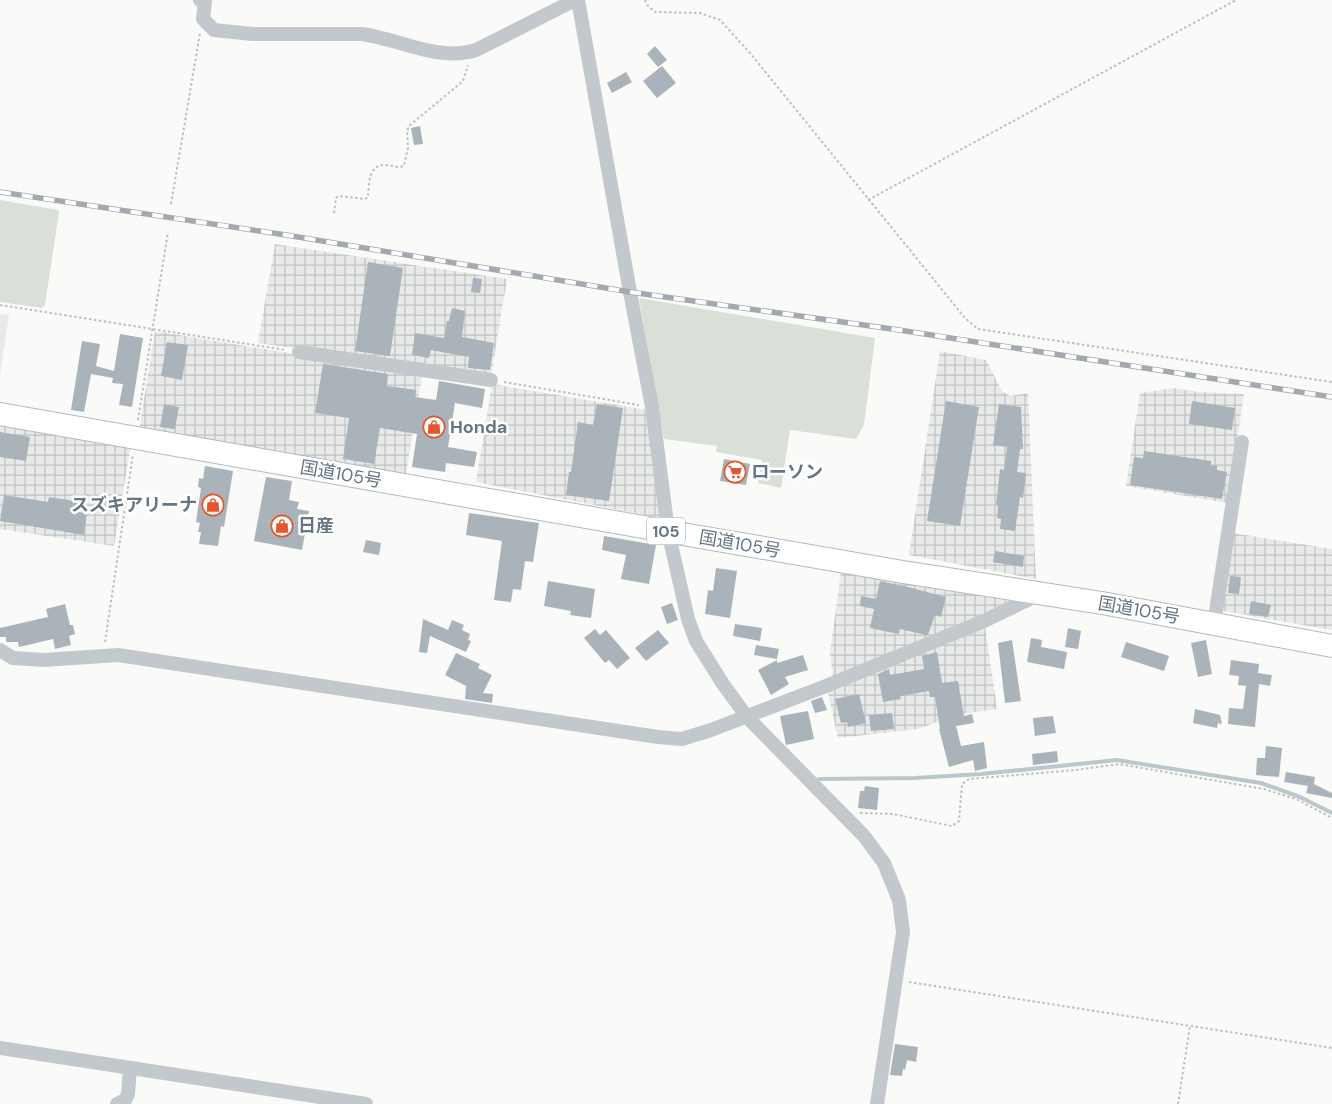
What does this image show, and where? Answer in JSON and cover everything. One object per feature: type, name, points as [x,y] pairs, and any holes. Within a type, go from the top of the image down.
[{"type":"highway","name":"国道105号","points":[[0,414],[668,531],[1102,603],[1332,646]]},
{"type":"street","points":[[200,0],[206,1],[203,19],[214,30],[252,34],[362,34],[378,36],[443,54],[467,53],[476,50],[577,0],[652,407],[668,531],[688,619],[696,641],[723,684],[747,717],[864,836],[884,863],[899,900],[903,932],[877,1104]]},
{"type":"street","points":[[299,352],[491,380]]},
{"type":"street","points":[[1214,624],[1242,442]]},
{"type":"street","points":[[0,650],[13,658],[44,660],[118,655],[658,737],[682,739],[747,717],[984,621],[1040,594]]},
{"type":"street","points":[[0,1048],[366,1104]]},
{"type":"street","points":[[117,1104],[125,1100],[128,1094],[130,1068]]},
{"type":"path","points":[[645,0],[648,6],[655,12],[700,13],[720,20],[750,53],[965,318],[978,329],[1332,382]]},
{"type":"path","points":[[868,200],[1236,0]]},
{"type":"path","points":[[171,204],[203,19]]},
{"type":"path","points":[[334,213],[336,198],[339,196],[365,199],[368,197],[372,170],[376,167],[382,165],[400,168],[404,166],[408,148],[407,131],[409,126],[463,81],[468,65],[467,53]]},
{"type":"path","points":[[103,655],[168,232]]},
{"type":"path","points":[[0,305],[299,352]]},
{"type":"path","points":[[491,380],[652,407]]},
{"type":"path","points":[[848,820],[857,813],[893,814],[952,826],[959,820],[962,784],[969,779],[1076,770],[1119,764],[1264,789],[1296,799],[1332,818]]},
{"type":"path","points":[[896,980],[1332,1048]]},
{"type":"path","points":[[1178,1104],[1190,1026]]},
{"type":"shaded area","points":[[0,200],[58,210],[59,212],[45,305],[42,308],[0,302]]},
{"type":"shaded area","points":[[275,244],[507,279],[491,377],[258,343]]},
{"type":"shaded area","points":[[639,298],[875,338],[864,425],[856,439],[790,430],[781,488],[758,483],[762,460],[716,452],[717,446],[664,439]]},
{"type":"shaded area","points":[[0,314],[9,315],[0,375]]},
{"type":"shaded area","points":[[155,331],[422,375],[406,474],[139,430]]},
{"type":"shaded area","points":[[940,351],[986,360],[1002,391],[1010,396],[1028,393],[1036,579],[909,555]]},
{"type":"shaded area","points":[[492,384],[647,410],[661,518],[476,482]]},
{"type":"shaded area","points":[[1174,388],[1199,392],[1244,394],[1228,503],[1126,486],[1140,393]]},
{"type":"shaded area","points":[[0,421],[131,444],[114,546],[0,529]]},
{"type":"shaded area","points":[[1233,533],[1332,549],[1332,630],[1223,611]]},
{"type":"shaded area","points":[[841,571],[1010,598],[1014,602],[833,678],[830,653]]},
{"type":"shaded area","points":[[985,626],[997,709],[955,715],[919,729],[838,738],[827,689]]},
{"type":"building","points":[[655,46],[667,60],[658,67],[647,54]]},
{"type":"building","points":[[662,66],[676,83],[657,98],[643,81]]},
{"type":"building","points":[[626,72],[632,82],[612,93],[607,83]]},
{"type":"building","points":[[420,126],[423,144],[414,145],[411,128]]},
{"type":"building","points":[[368,262],[403,268],[390,356],[355,351]]},
{"type":"building","points":[[473,278],[482,279],[480,293],[471,292]]},
{"type":"building","points":[[452,308],[465,311],[462,337],[494,343],[490,370],[468,368],[469,357],[431,350],[429,358],[412,355],[415,333],[444,338]]},
{"type":"building","points":[[120,334],[143,338],[132,407],[119,405],[123,384],[112,383],[113,378],[91,374],[84,412],[71,410],[82,341],[100,344],[96,366],[114,371]]},
{"type":"building","points":[[167,342],[188,345],[182,380],[161,376]]},
{"type":"building","points":[[323,364],[388,374],[387,386],[416,390],[415,397],[436,400],[439,381],[485,389],[482,408],[455,403],[448,447],[477,452],[474,467],[446,463],[445,472],[412,467],[417,434],[380,428],[374,464],[343,459],[349,418],[315,413]]},
{"type":"building","points":[[946,401],[979,407],[960,526],[927,521]]},
{"type":"building","points":[[1192,401],[1235,408],[1232,430],[1189,424]]},
{"type":"building","points":[[164,404],[179,407],[175,429],[160,427]]},
{"type":"building","points":[[597,404],[623,408],[609,501],[566,495],[578,422],[593,425]]},
{"type":"building","points":[[999,404],[1021,407],[1023,449],[1020,449],[1017,472],[1026,473],[1023,498],[1020,497],[1015,531],[1000,529],[1001,519],[997,518],[998,505],[996,505],[1000,469],[1004,470],[1007,447],[993,445]]},
{"type":"building","points":[[0,432],[30,437],[26,461],[0,457]]},
{"type":"building","points":[[1144,451],[1211,461],[1211,465],[1217,466],[1217,470],[1227,472],[1222,499],[1130,485],[1134,457],[1143,458]]},
{"type":"building","name":"ローソン","points":[[724,459],[750,464],[746,485],[720,481]]},
{"type":"building","name":"スズキアリーナ","points":[[205,466],[233,471],[224,527],[221,526],[218,546],[199,544],[201,532],[198,532],[200,523],[196,522],[201,488],[198,487],[199,478],[203,479]]},
{"type":"building","name":"日産","points":[[266,477],[292,481],[289,500],[299,502],[297,509],[309,511],[302,550],[254,541]]},
{"type":"building","points":[[4,495],[48,502],[49,497],[81,502],[79,512],[87,513],[84,535],[0,521]]},
{"type":"building","points":[[469,513],[539,523],[533,562],[525,561],[521,590],[513,589],[511,602],[494,600],[502,541],[466,535]]},
{"type":"building","points":[[604,536],[656,545],[649,584],[621,579],[626,555],[602,550]]},
{"type":"building","points":[[366,540],[381,543],[379,555],[363,552]]},
{"type":"building","points":[[995,551],[1024,556],[1023,567],[993,562]]},
{"type":"building","points":[[716,568],[737,571],[730,618],[705,614],[708,590],[713,591]]},
{"type":"building","points":[[1230,576],[1241,577],[1239,594],[1228,593]]},
{"type":"building","points":[[548,581],[595,589],[591,618],[570,615],[571,611],[544,606]]},
{"type":"building","points":[[880,581],[946,597],[941,617],[935,615],[928,635],[900,629],[899,634],[870,628],[874,609],[860,606],[861,596],[876,599]]},
{"type":"building","points":[[1251,601],[1271,605],[1268,617],[1249,614]]},
{"type":"building","points":[[672,603],[678,620],[667,624],[661,607]]},
{"type":"building","points":[[65,604],[70,625],[73,625],[75,634],[69,636],[71,645],[55,649],[53,639],[19,647],[18,642],[6,642],[6,637],[0,637],[0,628],[48,617],[46,609]]},
{"type":"building","points":[[423,619],[448,630],[452,620],[464,625],[462,630],[470,634],[468,640],[471,641],[466,652],[430,636],[427,653],[419,652]]},
{"type":"building","points":[[735,624],[762,628],[760,641],[733,636]]},
{"type":"building","points":[[1068,628],[1081,631],[1078,649],[1065,647]]},
{"type":"building","points":[[595,629],[600,635],[606,630],[630,658],[617,669],[609,660],[605,663],[584,638]]},
{"type":"building","points":[[658,630],[669,643],[646,661],[635,648]]},
{"type":"building","points":[[1031,638],[1042,640],[1041,647],[1067,652],[1064,669],[1027,662]]},
{"type":"building","points":[[1012,640],[1021,701],[1005,703],[998,643]]},
{"type":"building","points":[[1206,640],[1212,674],[1198,677],[1191,643]]},
{"type":"building","points":[[1126,642],[1169,656],[1164,671],[1121,657]]},
{"type":"building","points":[[756,645],[779,649],[777,659],[754,655]]},
{"type":"building","points":[[937,652],[942,683],[958,681],[964,716],[972,714],[974,723],[956,726],[961,746],[984,742],[987,768],[975,771],[973,760],[949,767],[939,729],[935,697],[930,697],[929,691],[900,696],[901,699],[883,702],[878,674],[889,669],[890,675],[924,669],[922,656]]},
{"type":"building","points":[[456,653],[480,664],[478,668],[492,675],[483,693],[493,694],[492,703],[465,699],[466,686],[445,675]]},
{"type":"building","points":[[803,655],[808,670],[785,677],[789,684],[771,695],[758,670],[777,660],[777,663]]},
{"type":"building","points":[[1231,660],[1259,664],[1258,673],[1272,675],[1270,686],[1259,684],[1255,727],[1228,724],[1229,708],[1243,709],[1246,686],[1238,685],[1239,676],[1229,675]]},
{"type":"building","points":[[859,694],[866,723],[848,727],[847,722],[841,723],[835,699]]},
{"type":"building","points":[[822,697],[827,710],[815,713],[811,701]]},
{"type":"building","points":[[1195,709],[1220,715],[1222,724],[1218,723],[1217,728],[1193,723]]},
{"type":"building","points":[[808,711],[814,739],[786,745],[780,716]]},
{"type":"building","points":[[892,713],[894,729],[871,731],[869,715]]},
{"type":"building","points":[[1053,716],[1056,733],[1035,736],[1033,718]]},
{"type":"building","points":[[1266,746],[1282,748],[1279,777],[1256,775],[1257,758],[1265,758]]},
{"type":"building","points":[[1057,751],[1058,762],[1033,765],[1032,754]]},
{"type":"building","points":[[1286,772],[1315,777],[1314,784],[1332,793],[1332,798],[1306,793],[1308,786],[1284,782]]},
{"type":"building","points":[[865,786],[879,788],[877,810],[858,808],[860,791],[864,791]]},
{"type":"building","points":[[895,1044],[918,1047],[916,1062],[907,1060],[902,1076],[890,1075]]},
{"type":"waterway","points":[[819,779],[915,778],[981,774],[1117,760],[1261,783],[1300,797],[1332,813]]},
{"type":"railway","points":[[0,192],[286,235],[630,292],[899,330],[1332,397]]},
{"type":"place","name":"Honda","points":[[434,427]]},
{"type":"place","name":"ローソン","points":[[735,472]]},
{"type":"place","name":"スズキアリーナ","points":[[213,505]]},
{"type":"place","name":"日産","points":[[282,526]]}]
